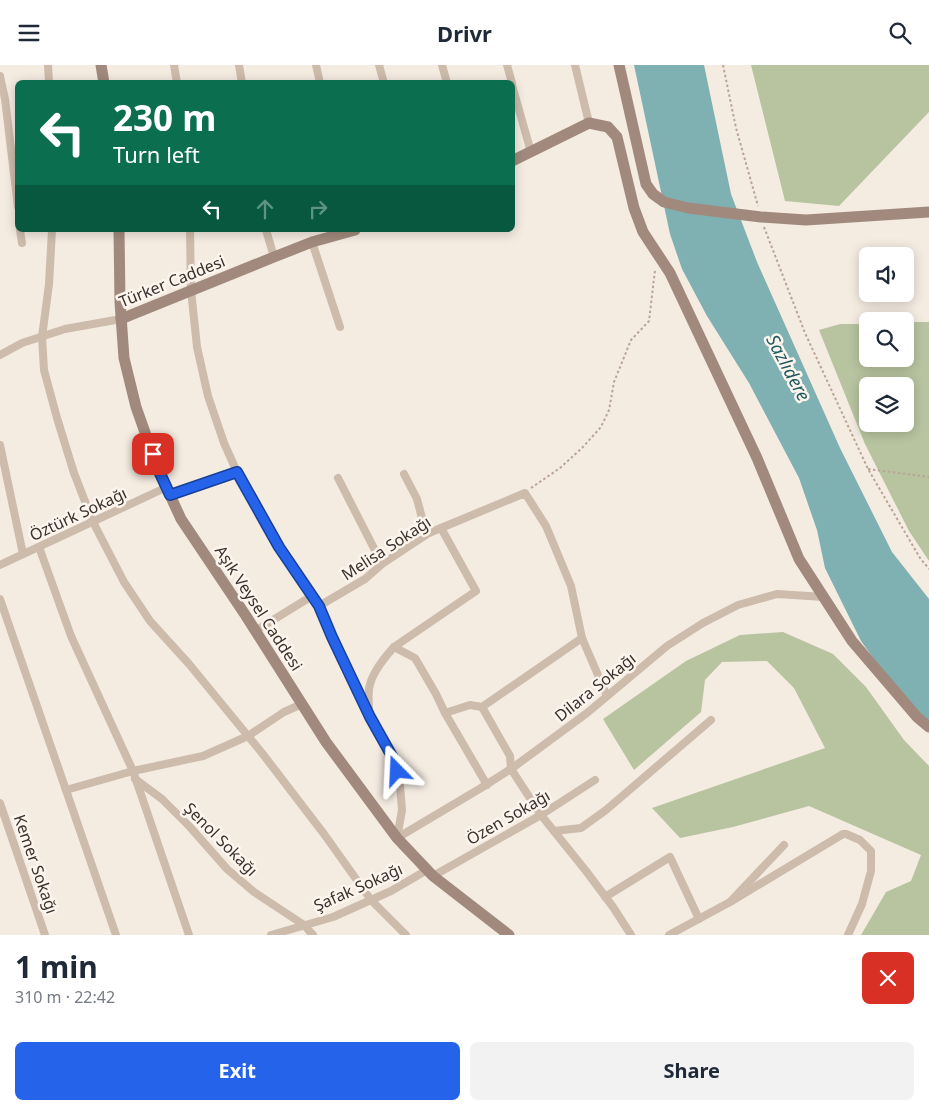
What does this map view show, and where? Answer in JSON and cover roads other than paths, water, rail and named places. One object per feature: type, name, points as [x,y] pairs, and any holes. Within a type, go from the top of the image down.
[{"type":"street","points":[[48,65],[49,80]]},
{"type":"street","points":[[101,65],[104,80]]},
{"type":"street","points":[[174,65],[176,80]]},
{"type":"street","points":[[239,65],[242,80]]},
{"type":"street","points":[[316,65],[319,80]]},
{"type":"street","points":[[379,65],[383,80]]},
{"type":"street","points":[[442,65],[446,80]]},
{"type":"street","points":[[507,65],[511,80]]},
{"type":"street","points":[[575,65],[589,123]]},
{"type":"street","points":[[619,65],[646,184],[652,194],[664,201],[711,211],[806,220],[929,212]]},
{"type":"street","points":[[0,76],[5,99],[15,182]]},
{"type":"street","points":[[515,95],[531,152]]},
{"type":"street","points":[[515,160],[589,123],[608,127],[617,137],[634,208],[643,232],[670,273],[757,458],[800,559],[852,641],[917,717],[929,727]]},
{"type":"street","points":[[20,232],[22,243]]},
{"type":"street","points":[[52,232],[49,284],[42,337],[44,370],[74,473],[93,522],[124,582],[150,621],[189,664],[248,736],[324,834],[371,900],[406,935]]},
{"type":"street","name":"Aşık Veysel Caddesi","points":[[119,232],[120,302],[124,358],[136,407],[158,469],[181,519],[326,742],[397,838],[430,873],[509,935]]},
{"type":"street","points":[[190,232],[191,289],[197,347],[208,396],[224,443],[237,472],[279,547],[319,606],[370,717],[393,758],[400,785],[402,810],[397,838]]},
{"type":"street","points":[[267,232],[274,257]]},
{"type":"street","name":"Türker Caddesi","points":[[0,355],[22,343],[65,329],[121,319],[191,289],[312,242],[347,232]]},
{"type":"street","points":[[312,242],[340,327]]},
{"type":"street","points":[[0,445],[23,554]]},
{"type":"street","name":"Öztürk Sokağı","points":[[0,565],[93,522],[169,491],[237,472]]},
{"type":"street","points":[[404,474],[417,499],[422,518],[429,533]]},
{"type":"street","points":[[338,478],[382,563]]},
{"type":"street","name":"Melisa Sokağı","points":[[319,606],[365,579],[382,563],[429,533],[525,493],[546,526],[571,586],[582,638]]},
{"type":"street","points":[[370,717],[369,688],[377,669],[386,656],[394,647],[476,591],[441,528]]},
{"type":"street","points":[[39,547],[71,636],[134,775],[189,935]]},
{"type":"street","name":"Dilara Sokağı","points":[[397,838],[487,785],[510,769],[586,713],[667,646],[703,623],[738,605],[777,594],[824,597]]},
{"type":"street","points":[[255,631],[312,596]]},
{"type":"street","points":[[0,599],[116,935]]},
{"type":"street","points":[[444,713],[470,705],[482,707],[582,638],[607,696]]},
{"type":"street","points":[[394,647],[415,658],[436,694],[444,713],[487,785]]},
{"type":"street","points":[[66,790],[134,775],[203,755],[248,736],[284,712],[302,704]]},
{"type":"street","points":[[482,707],[510,756],[510,769],[541,815],[586,871],[631,935]]},
{"type":"street","points":[[554,831],[581,828],[711,720]]},
{"type":"street","name":"Şenol Sokağı","points":[[134,775],[190,827],[227,869],[254,892],[304,925],[314,935]]},
{"type":"street","name":"Özen Sokağı","points":[[430,873],[541,815],[595,780]]},
{"type":"street","name":"Kemer Sokağı","points":[[0,803],[45,935]]},
{"type":"street","points":[[669,935],[730,902],[843,834],[846,834],[860,840],[871,851],[870,871],[862,904],[848,935]]},
{"type":"street","points":[[730,902],[784,845]]},
{"type":"street","points":[[605,897],[670,857],[699,919]]},
{"type":"street","name":"Şafak Sokağı","points":[[271,935],[333,917],[430,873]]},
{"type":"water","name":"Sazlıdere","points":[[634,65],[704,65],[731,194],[757,262],[840,448],[892,552],[929,599],[929,721],[891,683],[861,641],[825,568],[817,530],[799,478],[749,383],[707,316],[682,269],[670,234]]}]
